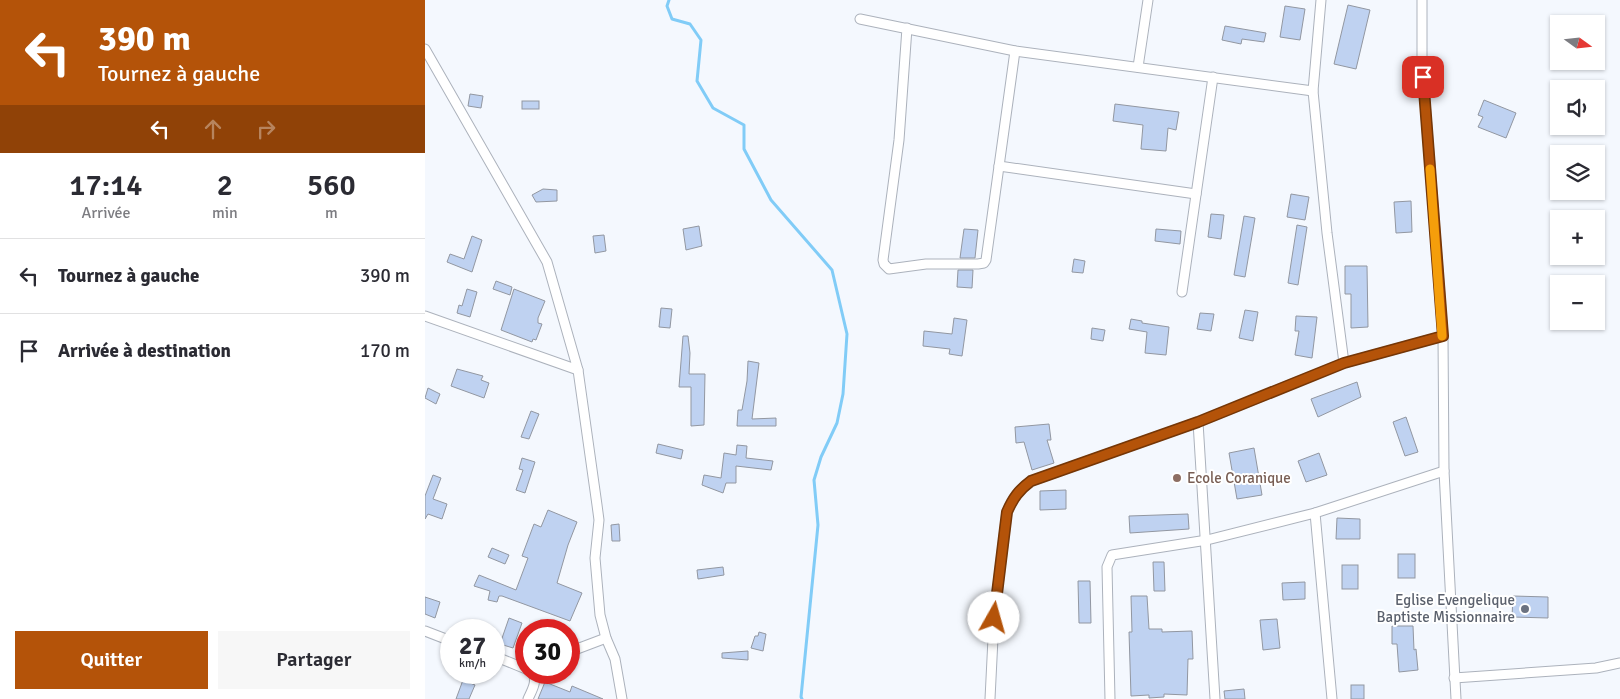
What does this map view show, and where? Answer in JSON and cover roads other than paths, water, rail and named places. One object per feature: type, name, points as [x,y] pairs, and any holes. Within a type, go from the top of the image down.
[{"type":"street","points":[[1138,67],[1148,0]]},
{"type":"street","points":[[1321,0],[1313,91],[1327,233],[1344,363]]},
{"type":"street","points":[[1422,0],[1423,63],[1443,336],[1444,471],[1456,699]]},
{"type":"street","points":[[860,19],[1015,50],[1313,91]]},
{"type":"street","points":[[907,28],[899,140],[883,260],[889,269],[926,264],[984,263],[987,254],[1015,50]]},
{"type":"street","points":[[425,49],[547,262],[578,370],[597,505],[596,573],[600,615],[606,638],[615,659],[622,699]]},
{"type":"street","points":[[1183,292],[1213,77]]},
{"type":"street","points":[[999,166],[1197,194]]},
{"type":"street","points":[[425,316],[578,370]]},
{"type":"street","points":[[990,699],[994,618],[1007,512],[1012,499],[1021,488],[1031,481],[1198,422],[1344,363],[1443,336]]},
{"type":"street","points":[[1198,422],[1207,540],[1215,699]]},
{"type":"street","points":[[1110,699],[1108,560],[1117,553],[1207,540],[1315,513],[1444,471]]},
{"type":"street","points":[[1315,513],[1332,699]]},
{"type":"street","points":[[425,631],[440,636]]},
{"type":"street","points":[[580,648],[606,638]]},
{"type":"street","points":[[1454,678],[1595,668],[1620,662]]},
{"type":"street","points":[[528,699],[534,684]]},
{"type":"waterway","points":[[669,0],[667,6],[672,19],[690,24],[701,40],[697,81],[713,108],[744,125],[744,149],[771,200],[832,270],[847,334],[843,394],[837,423],[821,457],[814,480],[818,525],[802,699]]},
{"type":"place","name":"Ecole Coranique","points":[[1177,478]]},
{"type":"place","name":"Eglise Evengelique Baptiste Missionnaire","points":[[1525,609]]}]
